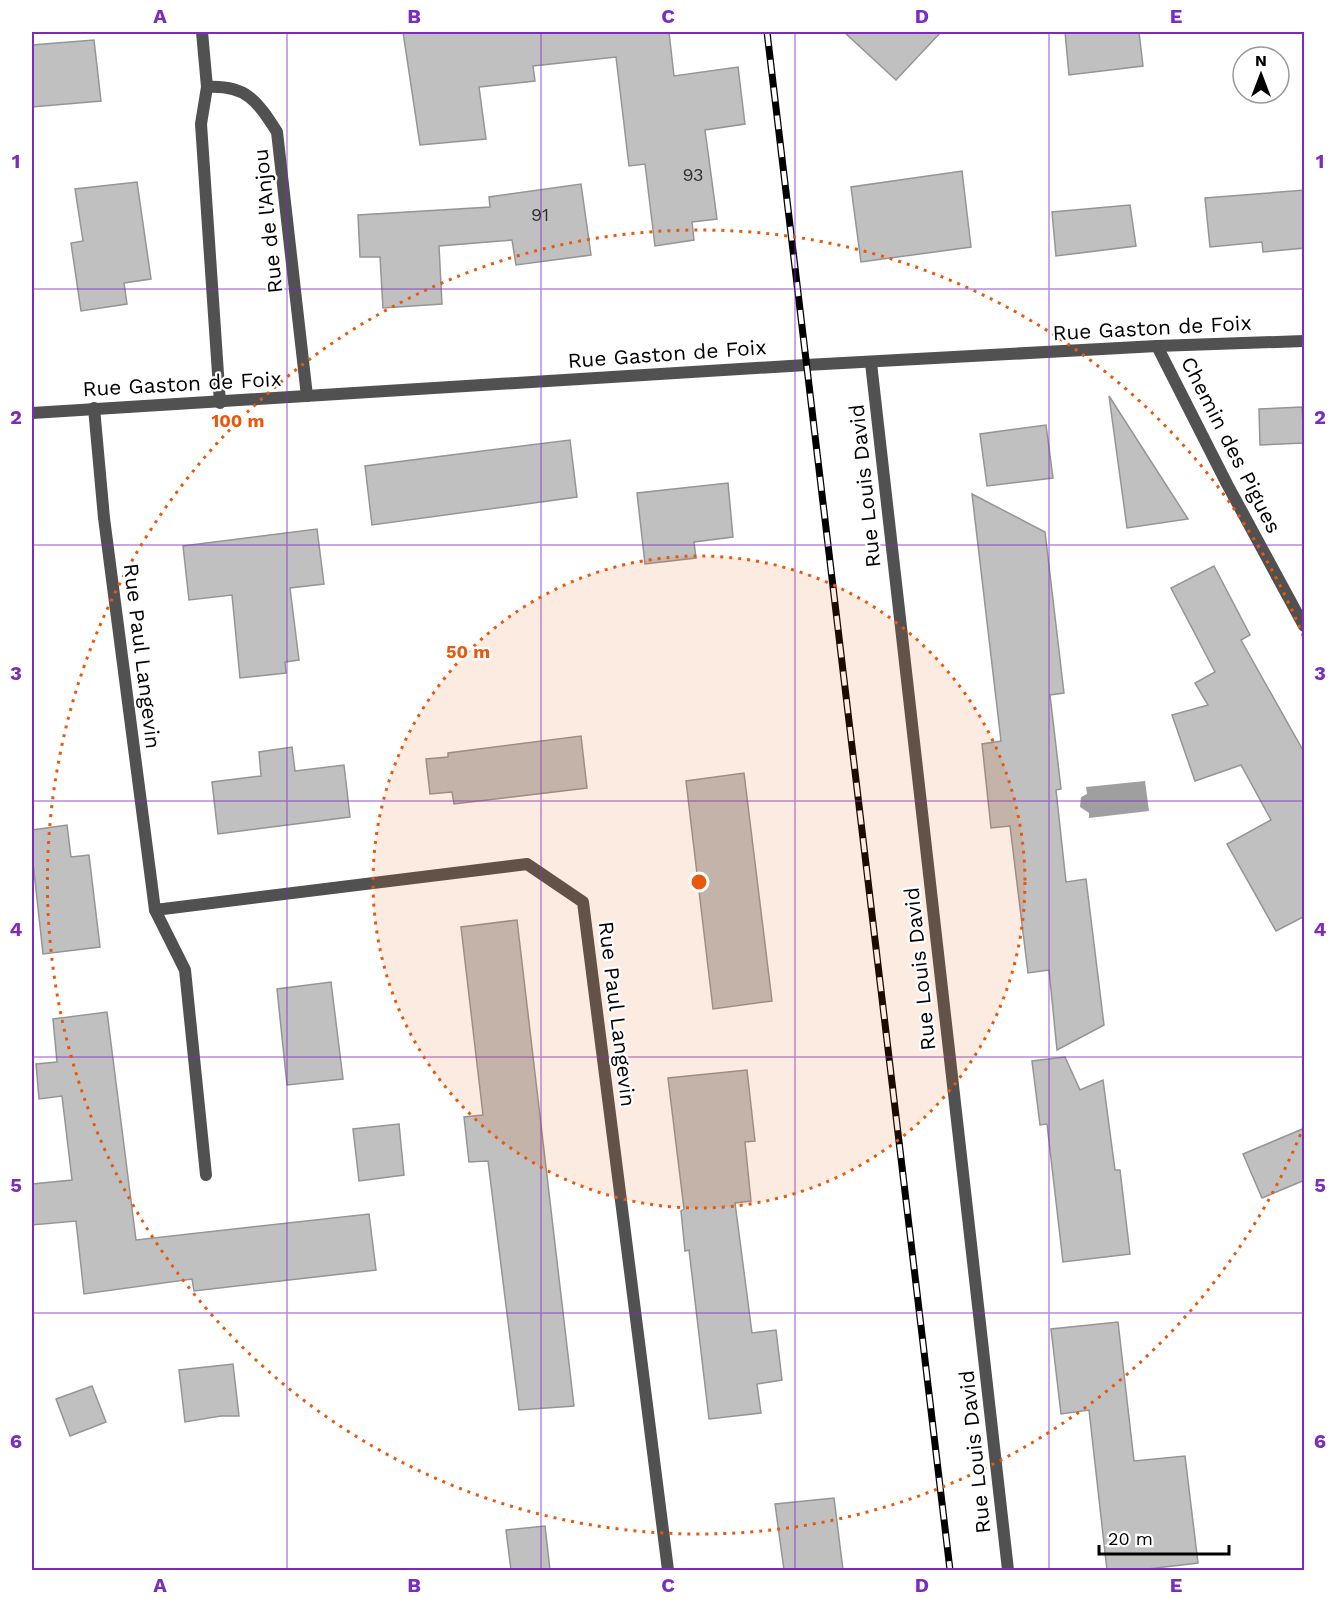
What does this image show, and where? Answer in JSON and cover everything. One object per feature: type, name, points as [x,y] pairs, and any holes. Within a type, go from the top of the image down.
[{"type":"street","points":[[202,32],[207,87],[201,124],[220,403]]},
{"type":"street","name":"Rue de l'Anjou","points":[[207,87],[227,86],[257,101],[277,132],[307,396]]},
{"type":"street","name":"Rue Gaston de Foix","points":[[32,413],[1158,346],[1305,341]]},
{"type":"street","name":"Chemin des Pigues","points":[[1158,346],[1227,484],[1305,626]]},
{"type":"street","name":"Rue Louis David","points":[[872,363],[1008,1570]]},
{"type":"street","name":"Rue Paul Langevin","points":[[94,408],[104,518],[155,910],[185,970],[206,1175]]},
{"type":"street","name":"Rue Paul Langevin","points":[[155,910],[527,864],[583,902],[668,1570]]},
{"type":"shaded area","points":[[1145,781],[1149,811],[1089,818],[1089,813],[1080,807],[1081,797],[1087,794],[1086,787]]},
{"type":"building","points":[[403,32],[669,32],[674,76],[738,67],[745,124],[705,130],[717,219],[692,222],[694,240],[655,246],[645,164],[629,166],[616,57],[533,66],[535,81],[479,87],[486,139],[420,145]]},
{"type":"building","points":[[844,32],[941,32],[896,80]]},
{"type":"building","points":[[1065,32],[1139,32],[1143,66],[1069,75]]},
{"type":"building","points":[[94,40],[101,101],[32,107],[32,45]]},
{"type":"building","points":[[962,171],[971,247],[861,262],[851,187]]},
{"type":"building","points":[[137,182],[151,279],[124,283],[127,304],[81,311],[71,243],[83,241],[75,189]]},
{"type":"building","points":[[581,184],[591,255],[516,265],[512,240],[439,246],[442,304],[383,308],[380,257],[360,257],[358,215],[490,207],[489,197]]},
{"type":"building","points":[[1305,190],[1305,248],[1263,252],[1262,242],[1210,247],[1205,198]]},
{"type":"building","points":[[1130,205],[1136,246],[1056,256],[1052,212]]},
{"type":"building","points":[[1109,396],[1188,519],[1127,528]]},
{"type":"building","points":[[1302,407],[1304,443],[1260,445],[1259,409]]},
{"type":"building","points":[[1046,425],[1053,478],[987,486],[980,434]]},
{"type":"building","points":[[570,440],[577,497],[372,525],[365,466]]},
{"type":"building","points":[[728,483],[733,537],[694,542],[696,558],[645,564],[637,493]]},
{"type":"building","points":[[972,494],[1045,532],[1064,693],[1050,695],[1061,789],[1056,790],[1066,882],[1086,879],[1104,1025],[1057,1050],[1049,970],[1028,973],[1010,826],[991,828],[982,744],[1001,741]]},
{"type":"building","points":[[317,529],[324,584],[290,588],[299,660],[285,662],[286,673],[240,678],[232,595],[189,600],[183,546]]},
{"type":"building","points":[[1214,566],[1250,635],[1241,640],[1305,754],[1305,916],[1276,931],[1227,844],[1271,820],[1241,765],[1195,781],[1172,715],[1208,705],[1195,683],[1215,672],[1171,588]]},
{"type":"building","points":[[581,736],[587,788],[454,804],[452,792],[430,794],[426,759],[448,757],[448,753]]},
{"type":"building","points":[[292,747],[295,771],[344,765],[350,817],[218,834],[212,782],[261,776],[259,752]]},
{"type":"building","points":[[744,773],[772,1001],[713,1009],[686,781]]},
{"type":"building","points":[[67,825],[71,857],[89,855],[100,947],[43,954],[32,853],[32,830]]},
{"type":"building","points":[[517,920],[574,1406],[519,1410],[488,1161],[469,1162],[464,1117],[483,1115],[461,927]]},
{"type":"building","points":[[331,982],[343,1079],[287,1085],[277,989]]},
{"type":"building","points":[[107,1012],[136,1240],[369,1214],[376,1270],[194,1291],[192,1279],[84,1294],[76,1221],[32,1225],[32,1184],[72,1180],[62,1096],[39,1099],[36,1064],[57,1062],[53,1019]]},
{"type":"building","points":[[1065,1057],[1080,1090],[1103,1080],[1115,1170],[1120,1170],[1130,1254],[1063,1262],[1047,1124],[1040,1125],[1032,1061]]},
{"type":"building","points":[[747,1070],[755,1141],[745,1142],[751,1201],[735,1203],[752,1333],[776,1330],[782,1380],[757,1384],[761,1413],[709,1419],[689,1250],[685,1251],[681,1211],[684,1209],[668,1078]]},
{"type":"building","points":[[399,1124],[404,1175],[359,1181],[353,1129]]},
{"type":"building","points":[[1305,1128],[1305,1180],[1262,1198],[1243,1154]]},
{"type":"building","points":[[1118,1322],[1134,1461],[1185,1456],[1198,1563],[1139,1570],[1107,1570],[1089,1410],[1061,1414],[1051,1329]]},
{"type":"building","points":[[233,1364],[239,1416],[221,1416],[185,1422],[179,1370]]},
{"type":"building","points":[[92,1386],[106,1422],[70,1436],[56,1399]]},
{"type":"building","points":[[834,1498],[843,1570],[784,1570],[775,1504]]},
{"type":"building","points":[[545,1526],[550,1570],[511,1570],[506,1530]]},
{"type":"railway","points":[[767,32],[950,1570]]}]
